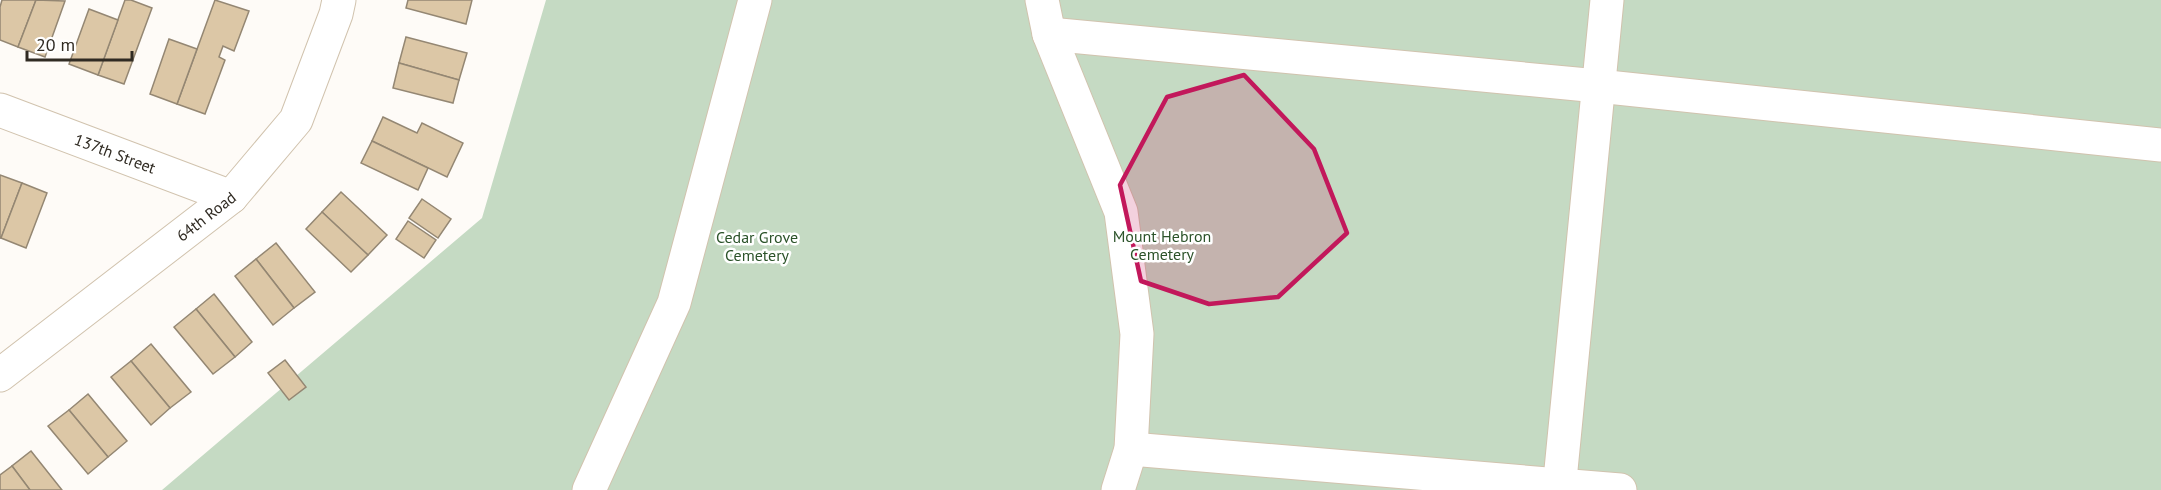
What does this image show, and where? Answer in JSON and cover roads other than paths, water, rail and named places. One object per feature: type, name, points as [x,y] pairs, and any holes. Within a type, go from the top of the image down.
[{"type":"street","name":"64th Road","points":[[0,375],[231,197],[296,120],[336,14],[339,0]]},
{"type":"street","points":[[589,490],[674,303],[756,0]]},
{"type":"street","points":[[1042,0],[1049,34],[1120,212],[1137,334],[1131,449],[1118,490]]},
{"type":"street","points":[[1559,488],[1607,0]]},
{"type":"street","points":[[1049,34],[1598,86],[2161,145]]},
{"type":"street","name":"137th Street","points":[[0,110],[231,197]]},
{"type":"street","points":[[1131,449],[1559,488],[1620,490]]},
{"type":"park label","name":"Mount Hebron Cemetery","points":[[1162,245]]},
{"type":"park label","name":"Cedar Grove Cemetery","points":[[757,246]]}]
